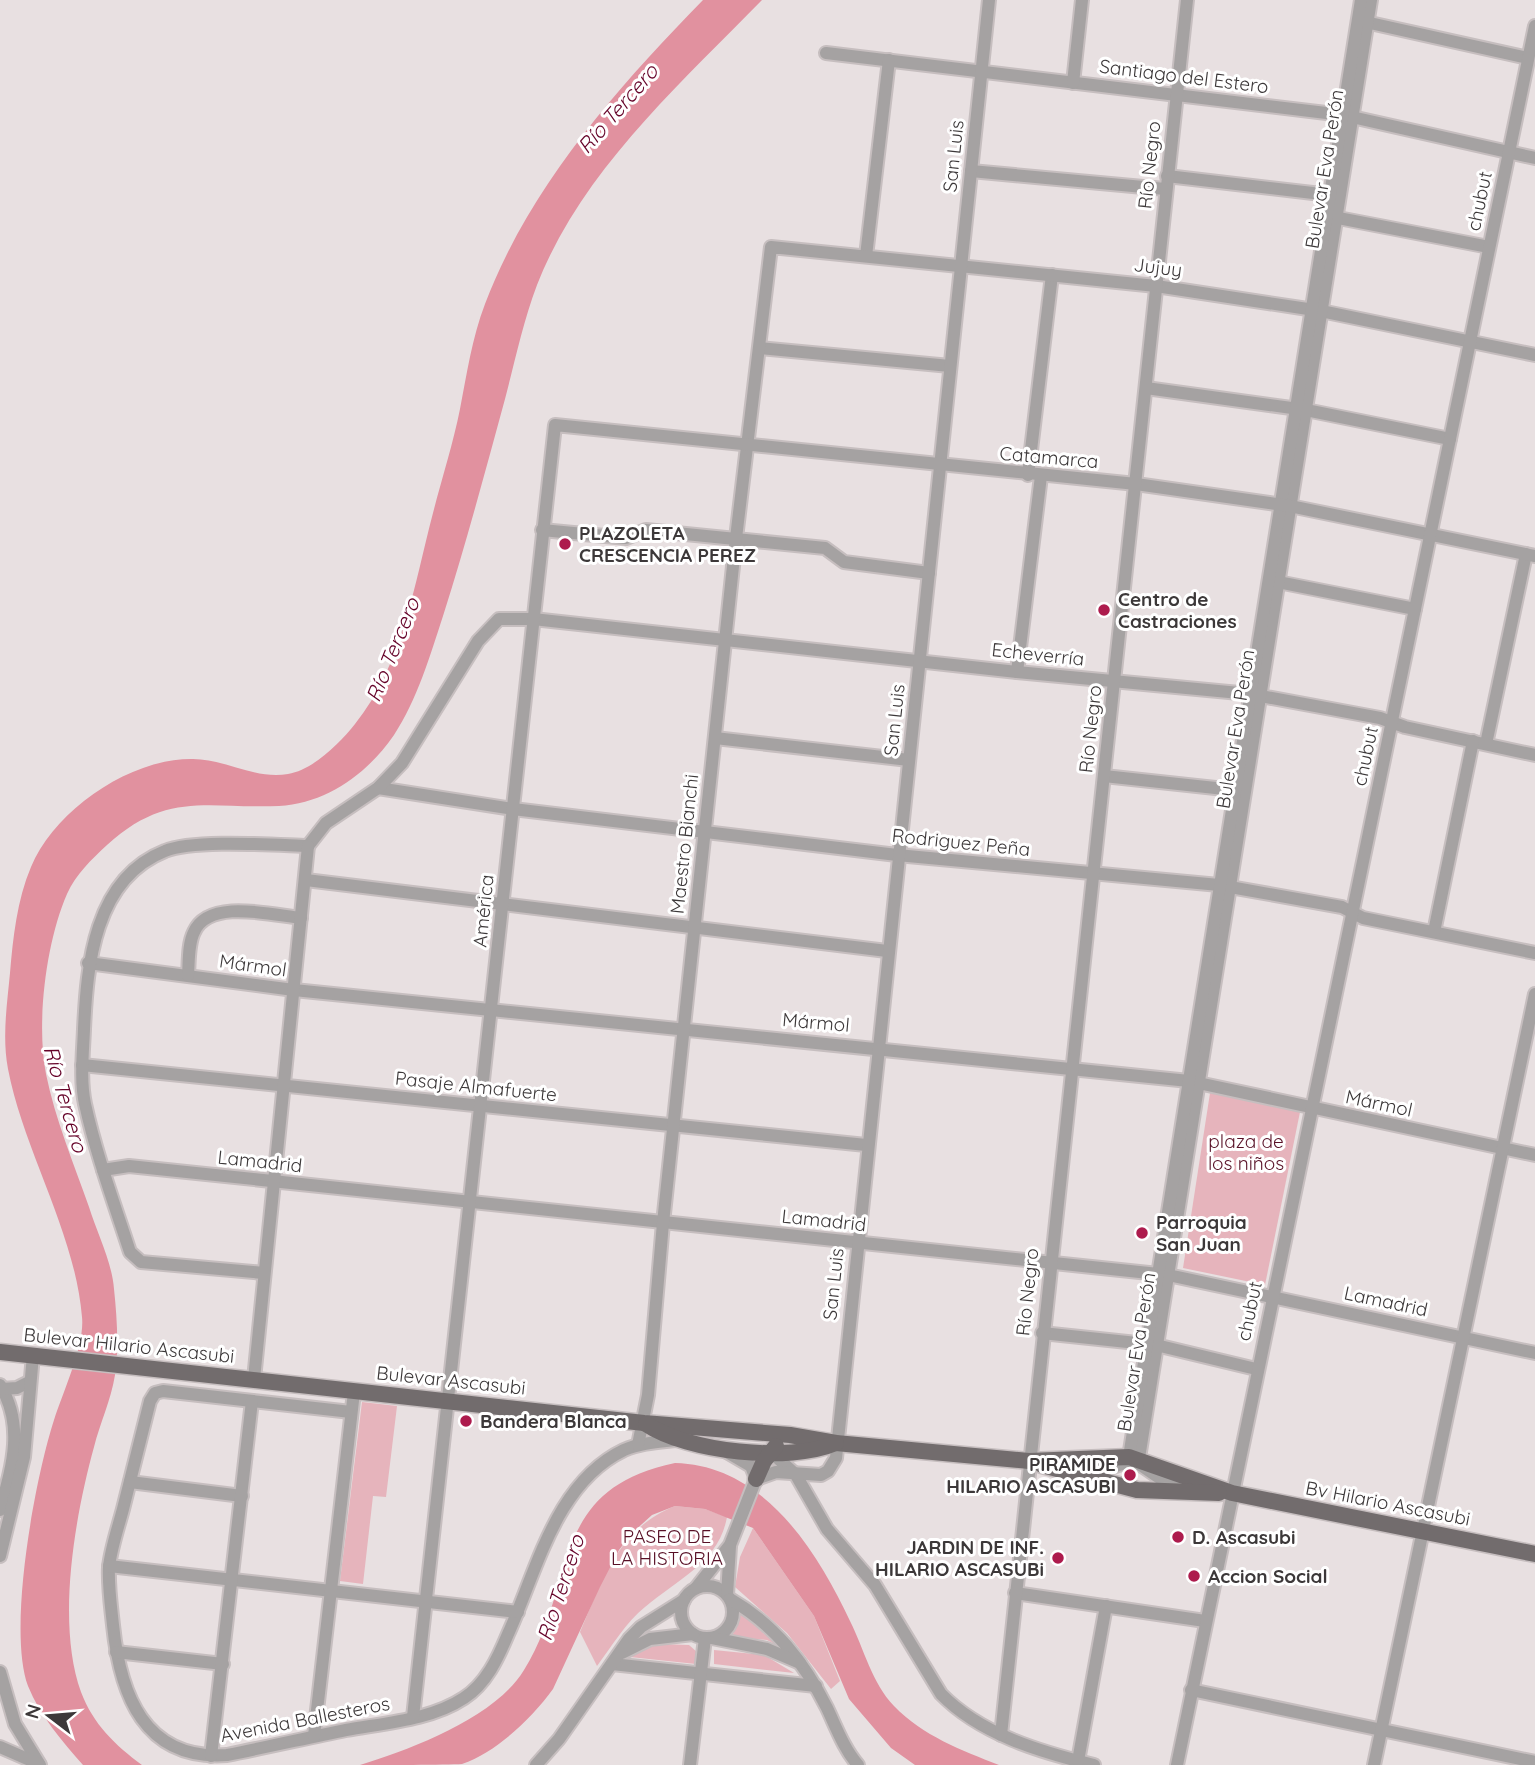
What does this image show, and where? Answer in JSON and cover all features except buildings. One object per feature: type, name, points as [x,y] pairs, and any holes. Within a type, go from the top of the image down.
[{"type":"main road","name":"Bulevar Hilario Ascasubi","points":[[0,1352],[254,1379]]},
{"type":"main road","name":"Bulevar Ascasubi","points":[[254,1379],[644,1423]]},
{"type":"main road","points":[[644,1423],[1029,1461],[1133,1459],[1232,1493]]},
{"type":"main road","points":[[644,1423],[676,1440],[719,1448],[771,1452],[811,1451],[836,1443]]},
{"type":"main road","points":[[756,1479],[771,1452],[782,1442],[814,1438]]},
{"type":"main road","points":[[1029,1461],[1137,1490],[1232,1493]]},
{"type":"main road","name":"Bv Hilario Ascasubi","points":[[1232,1493],[1535,1554]]},
{"type":"street","name":"San Luis","points":[[796,1475],[815,1476],[828,1472],[836,1458],[866,1146],[989,0]]},
{"type":"street","points":[[1073,83],[1082,0]]},
{"type":"street","name":"Río Negro","points":[[1001,1735],[1049,1261],[1073,1068],[1187,0]]},
{"type":"street","name":"Bulevar Eva Perón","points":[[1133,1459],[1362,21],[1361,0]]},
{"type":"street","name":"Bulevar Eva Perón","points":[[1362,21],[1371,0]]},
{"type":"street","points":[[1362,21],[1528,58]]},
{"type":"street","name":"chubut","points":[[1177,1765],[1271,1296],[1535,26]]},
{"type":"street","name":"Santiago del Estero","points":[[826,53],[1347,116],[1535,158]]},
{"type":"street","points":[[866,256],[889,60]]},
{"type":"street","name":"Bulevar Eva Perón","points":[[1331,217],[1330,195],[1347,116]]},
{"type":"street","points":[[971,171],[1330,195]]},
{"type":"street","points":[[1331,217],[1489,247]]},
{"type":"street","name":"Jujuy","points":[[771,247],[1156,286],[1316,310],[1535,355]]},
{"type":"street","name":"Maestro Bianchi","points":[[638,1445],[644,1423],[736,538],[771,247]]},
{"type":"street","points":[[1017,672],[1052,275]]},
{"type":"street","points":[[760,348],[950,366]]},
{"type":"street","points":[[1146,388],[1301,409],[1450,439]]},
{"type":"street","name":"Catamarca","points":[[555,425],[748,447],[1136,484],[1285,505],[1531,555]]},
{"type":"street","name":"América","points":[[413,1717],[555,425]]},
{"type":"street","name":"Bulevar Eva Perón","points":[[1224,886],[1234,790],[1278,582],[1285,505]]},
{"type":"street","points":[[542,530],[626,538],[646,530],[736,538],[825,548],[844,562],[929,573]]},
{"type":"street","points":[[1434,932],[1480,743],[1531,555]]},
{"type":"street","points":[[1278,582],[1415,609]]},
{"type":"street","name":"Echeverría","points":[[308,846],[326,822],[378,788],[402,763],[478,640],[499,619],[533,619],[1017,672],[1255,694],[1535,755]]},
{"type":"street","points":[[715,738],[909,760]]},
{"type":"street","points":[[1104,776],[1234,790]]},
{"type":"street","name":"Rodriguez Peña","points":[[378,788],[513,809],[897,855],[1224,886],[1342,907],[1363,918],[1535,953]]},
{"type":"street","points":[[254,1379],[308,846],[179,847],[153,857],[131,873],[109,903],[94,938],[88,963],[82,1066],[85,1102],[103,1170],[134,1258],[141,1262],[264,1273]]},
{"type":"street","points":[[306,880],[887,951]]},
{"type":"street","points":[[188,975],[193,933],[198,926],[219,911],[301,918]]},
{"type":"street","name":"Mármol","points":[[88,963],[294,990],[877,1047],[1194,1082],[1535,1155]]},
{"type":"street","points":[[1374,1765],[1535,994]]},
{"type":"street","name":"Pasaje Almafuerte","points":[[82,1066],[866,1146]]},
{"type":"street","name":"Lamadrid","points":[[103,1170],[129,1166],[1163,1275],[1535,1353]]},
{"type":"street","points":[[1042,1333],[1150,1345],[1256,1370]]},
{"type":"street","points":[[0,1556],[24,1457],[33,1355]]},
{"type":"street","points":[[0,1510],[16,1437],[12,1411],[1,1387],[17,1388],[29,1382]]},
{"type":"street","name":"Avenida Ballesteros","points":[[252,1401],[163,1391],[155,1393],[109,1566],[116,1652],[125,1692],[137,1716],[171,1744],[211,1756],[413,1717],[464,1698],[481,1682],[498,1658],[549,1534],[566,1504],[601,1463],[638,1445],[676,1440]]},
{"type":"street","points":[[314,1736],[354,1392]]},
{"type":"street","points":[[211,1756],[252,1401],[351,1412]]},
{"type":"street","points":[[536,1765],[559,1739],[641,1627],[684,1600],[730,1545],[756,1479],[751,1466],[719,1448]]},
{"type":"street","points":[[771,1452],[796,1475],[827,1528],[875,1585],[940,1694],[965,1716],[1001,1735],[1094,1765]]},
{"type":"street","name":"Bulevar Eva Perón","points":[[1071,1473],[1107,1469],[1133,1459]]},
{"type":"street","name":"Bulevar Eva Perón","points":[[1133,1459],[1189,1492]]},
{"type":"street","points":[[756,1479],[776,1472],[796,1475]]},
{"type":"street","points":[[130,1482],[242,1496]]},
{"type":"street","points":[[703,1637],[730,1624],[733,1607],[729,1597],[730,1545]]},
{"type":"street","points":[[109,1566],[518,1612]]},
{"type":"street","points":[[696,1588],[713,1586],[770,1628],[801,1663],[816,1686],[855,1763]]},
{"type":"street","points":[[1015,1593],[1205,1621]]},
{"type":"street","points":[[684,1600],[683,1623],[703,1637]]},
{"type":"street","points":[[1078,1761],[1106,1606]]},
{"type":"street","points":[[690,1765],[703,1637]]},
{"type":"street","points":[[616,1659],[650,1639],[703,1637],[767,1649],[801,1663]]},
{"type":"street","points":[[116,1652],[223,1664]]},
{"type":"street","points":[[616,1659],[701,1674],[816,1686]]},
{"type":"street","points":[[0,1672],[5,1708],[40,1764]]},
{"type":"street","points":[[1191,1690],[1535,1762]]},
{"type":"street","points":[[20,1734],[4,1747],[40,1764]]},
{"type":"green space","name":"plaza de los niños","points":[[1210,1093],[1300,1112],[1265,1285],[1183,1268]]},
{"type":"green space","points":[[362,1402],[397,1406],[386,1497],[373,1496],[363,1584],[340,1581]]},
{"type":"green space","name":"PASEO DE LA HISTORIA","points":[[675,1506],[705,1509],[727,1517],[723,1533],[706,1558],[632,1620],[597,1666],[580,1632],[605,1575],[626,1542],[639,1528]]},
{"type":"green space","points":[[753,1528],[814,1616],[840,1681],[831,1689],[787,1633],[735,1587],[740,1557]]},
{"type":"green space","points":[[740,1612],[778,1646],[767,1640],[732,1637]]},
{"type":"green space","points":[[661,1644],[689,1645],[697,1652],[696,1664],[630,1657],[640,1649]]},
{"type":"green space","points":[[714,1650],[764,1655],[794,1673],[714,1664]]},
{"type":"water","name":"Río Tercero","points":[[703,0],[762,0],[635,132],[579,205],[556,244],[527,313],[475,508],[433,647],[416,693],[394,735],[358,774],[313,799],[279,806],[189,806],[149,816],[107,845],[90,862],[71,887],[60,913],[53,935],[45,983],[43,1054],[60,1125],[110,1268],[117,1332],[113,1384],[96,1438],[75,1537],[69,1602],[70,1634],[74,1664],[86,1704],[98,1724],[114,1742],[142,1765],[83,1765],[39,1708],[28,1686],[22,1661],[22,1592],[32,1515],[47,1446],[77,1355],[82,1328],[70,1254],[25,1131],[6,1057],[6,1021],[13,946],[26,880],[42,846],[58,826],[97,791],[120,778],[144,767],[193,759],[264,774],[288,774],[316,761],[334,747],[355,724],[385,676],[405,623],[454,435],[477,330],[504,261],[526,219],[578,141],[639,68]]},
{"type":"water","name":"Río Tercero","points":[[675,1463],[706,1467],[735,1478],[760,1495],[783,1516],[821,1566],[886,1697],[905,1717],[930,1734],[999,1765],[915,1765],[891,1748],[849,1699],[814,1616],[753,1528],[705,1509],[675,1506],[652,1515],[631,1534],[619,1550],[553,1689],[535,1711],[501,1743],[462,1764],[360,1765],[450,1730],[493,1703],[511,1687],[524,1670],[541,1638],[571,1544],[585,1518],[605,1495],[634,1476]]},
{"type":"place","name":"PLAZOLETA CRESCENCIA PEREZ","points":[[565,544]]},
{"type":"place","name":"Centro de Castraciones","points":[[1104,610]]},
{"type":"place","name":"Parroquia San Juan","points":[[1142,1233]]},
{"type":"place","name":"Bandera Blanca","points":[[466,1421]]},
{"type":"place","name":"PIRAMIDE HILARIO ASCASUBI","points":[[1130,1475]]},
{"type":"place","name":"D. Ascasubi","points":[[1178,1537]]},
{"type":"place","name":"JARDIN DE INF. HILARIO ASCASUBi","points":[[1058,1558]]},
{"type":"place","name":"Accion Social","points":[[1194,1576]]}]
